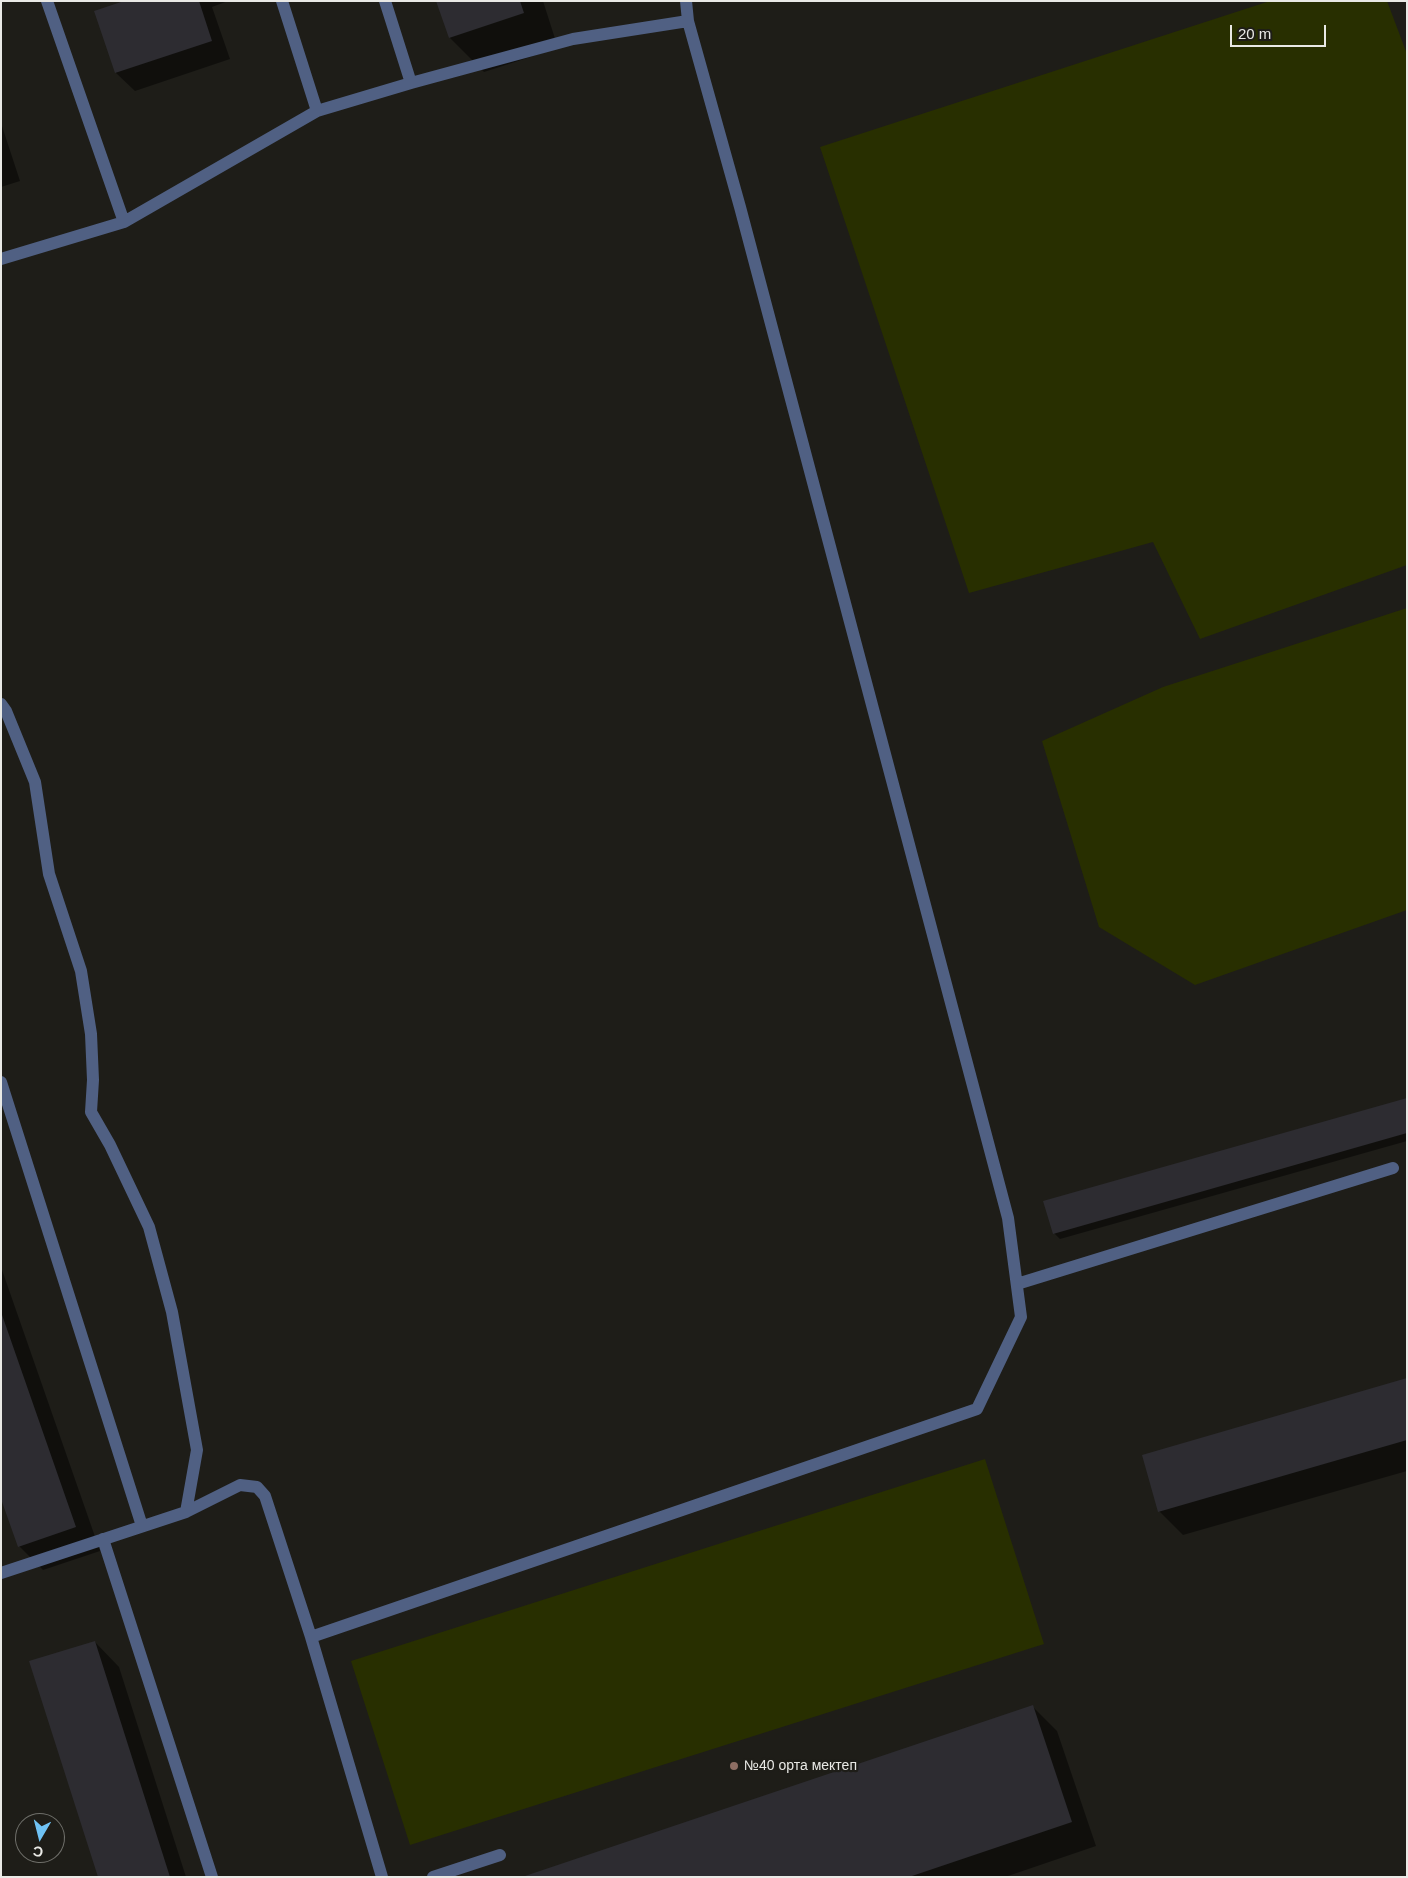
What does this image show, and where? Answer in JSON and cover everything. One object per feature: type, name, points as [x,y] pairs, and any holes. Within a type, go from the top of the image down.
[{"type":"lane","points":[[47,1],[124,222]]},
{"type":"lane","points":[[282,1],[317,111]]},
{"type":"lane","points":[[385,1],[410,83]]},
{"type":"lane","points":[[311,1637],[977,1409],[1021,1317],[1006,1208],[740,207],[688,22],[686,1]]},
{"type":"lane","points":[[688,22],[692,1]]},
{"type":"lane","points":[[1,259],[124,222],[317,111],[410,83],[573,39],[688,22]]},
{"type":"lane","points":[[1,704],[6,711],[35,782],[49,874],[81,971],[91,1034],[93,1080],[91,1112],[110,1145],[149,1227],[172,1312],[197,1450],[186,1512]]},
{"type":"lane","points":[[1,1082],[142,1526]]},
{"type":"lane","points":[[1017,1284],[1393,1168]]},
{"type":"lane","points":[[1,1572],[186,1512],[240,1485],[257,1487],[265,1496],[311,1637],[382,1877]]},
{"type":"lane","points":[[103,1539],[212,1877]]},
{"type":"lane","points":[[433,1877],[500,1855]]},
{"type":"green space","points":[[1270,1],[1387,1],[1407,54],[1407,565],[1200,639],[1153,542],[969,593],[820,147]]},
{"type":"green space","points":[[1407,608],[1407,910],[1195,985],[1099,927],[1042,741],[1163,687]]},
{"type":"green space","points":[[985,1459],[1044,1644],[410,1845],[351,1661]]},
{"type":"building","points":[[124,1],[199,1],[212,41],[115,73],[94,11]]},
{"type":"building","points":[[436,1],[520,1],[524,13],[449,38]]},
{"type":"building","points":[[1407,1098],[1407,1133],[1053,1234],[1043,1201]]},
{"type":"building","points":[[1,1312],[76,1527],[18,1547],[1,1499]]},
{"type":"building","points":[[1407,1378],[1407,1440],[1158,1512],[1142,1455]]},
{"type":"building","points":[[95,1641],[170,1877],[98,1877],[29,1661]]},
{"type":"building","points":[[1033,1705],[1072,1822],[909,1877],[522,1877]]},
{"type":"place","name":"№40 орта мектеп","points":[[734,1766]]}]
